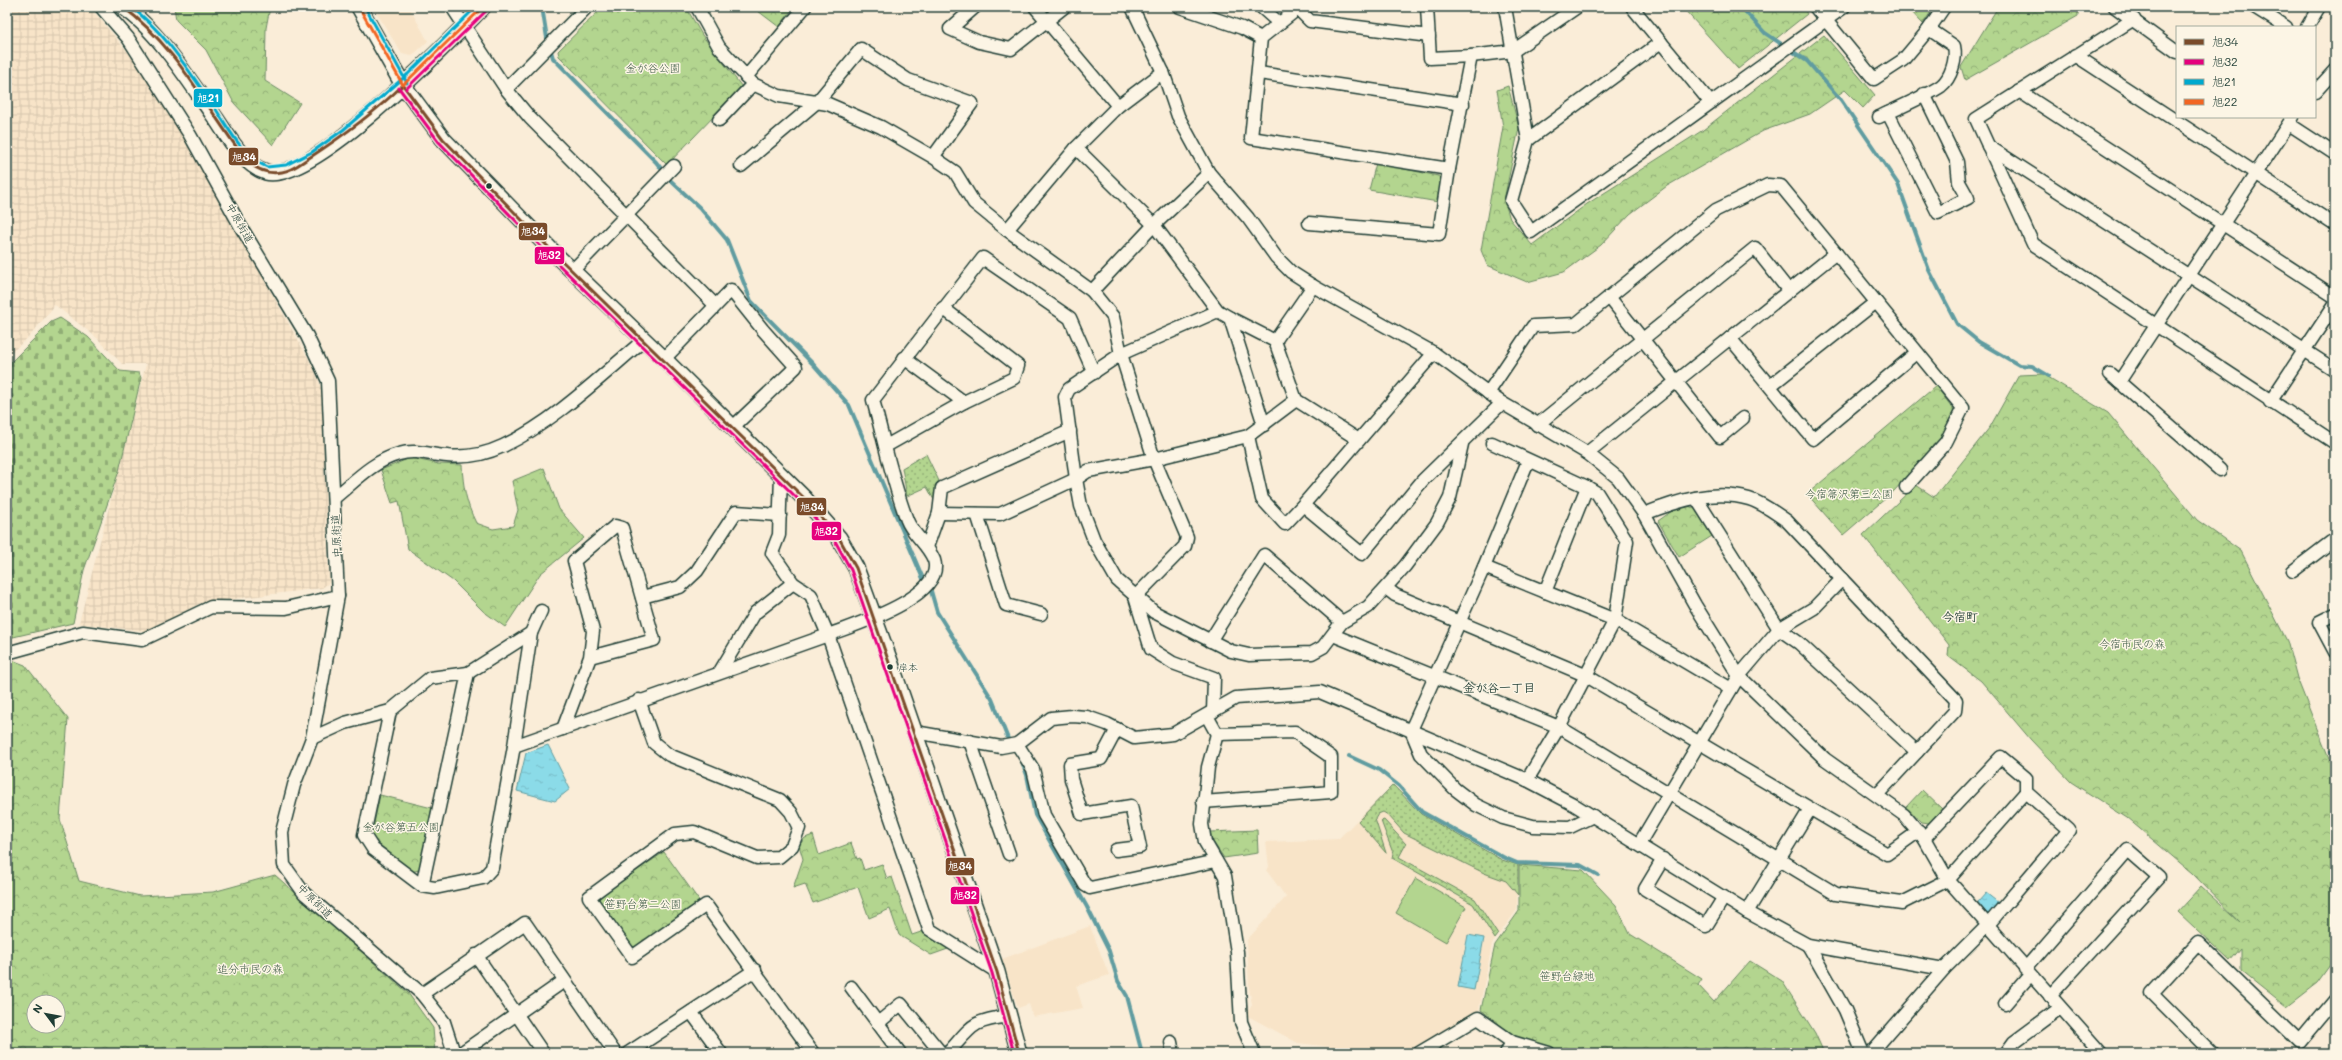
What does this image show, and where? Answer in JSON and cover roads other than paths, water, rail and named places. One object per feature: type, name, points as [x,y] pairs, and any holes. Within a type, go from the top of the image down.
[{"type":"street","name":"中原街道","points":[[101,7],[128,38],[155,77],[214,174],[241,227],[308,336],[328,381],[338,596],[312,738],[294,785],[282,832],[284,864],[304,893],[422,994],[444,1022],[454,1053]]},
{"type":"street","points":[[123,7],[138,18],[184,72],[248,162],[265,172],[277,173],[288,171],[326,148],[369,117],[483,7]]},
{"type":"street","points":[[359,7],[403,85],[443,139],[572,271],[664,359],[804,498],[839,538],[856,568],[915,732],[997,972],[1019,1053]]},
{"type":"street","points":[[452,7],[463,27],[506,89],[549,138],[715,305]]},
{"type":"street","points":[[506,89],[587,7]]},
{"type":"street","points":[[697,7],[719,47],[750,80],[779,96],[828,104],[881,127],[933,157],[955,172],[974,203],[1007,230],[1092,291],[1113,317],[1121,354],[1154,459],[1187,537],[1185,546],[1135,597]]},
{"type":"street","points":[[719,120],[805,7]]},
{"type":"street","points":[[975,7],[950,29],[979,42],[1011,49],[1064,7]]},
{"type":"street","points":[[1035,7],[1046,22],[1118,106]]},
{"type":"street","points":[[1132,7],[1163,72],[1178,116],[1209,173],[1248,218],[1276,257],[1291,272],[1313,286],[1434,353],[1502,403],[1537,426],[1586,453],[1618,478],[1644,514],[1695,605],[1739,676],[1826,759],[1904,815],[1922,835],[1948,880],[1987,926],[2101,1053]]},
{"type":"street","points":[[1180,7],[1242,28],[1261,38]]},
{"type":"street","points":[[1261,7],[1280,23]]},
{"type":"street","points":[[1427,7],[1430,58],[1471,56],[1513,51],[1577,7]]},
{"type":"street","points":[[1505,7],[1528,140],[1512,201],[1531,232],[1844,7]]},
{"type":"street","points":[[1632,7],[1710,102]]},
{"type":"street","points":[[1815,7],[1874,79],[1903,60],[1929,29],[1944,7]]},
{"type":"street","points":[[2115,7],[2134,19],[2176,51]]},
{"type":"street","points":[[2254,7],[2284,26]]},
{"type":"street","points":[[2308,26],[2319,7]]},
{"type":"street","points":[[1429,36],[1310,21],[1299,8],[1261,38],[1259,73],[1251,138],[1449,169]]},
{"type":"street","points":[[2134,19],[1976,119],[2033,244],[2270,402],[2335,443]]},
{"type":"street","points":[[1924,94],[1956,162],[1960,182],[1968,198],[1938,213],[1883,115],[1924,94],[1941,86],[1952,70],[1956,54],[1954,46],[1929,29]]},
{"type":"street","points":[[1528,140],[1661,42]]},
{"type":"street","points":[[741,166],[817,102],[861,49],[908,80],[972,103],[933,157]]},
{"type":"street","points":[[2075,55],[2335,225]]},
{"type":"street","points":[[1309,223],[1439,234],[1449,169],[1463,104],[1471,56]]},
{"type":"street","points":[[1007,230],[1076,148],[1118,106],[1163,72]]},
{"type":"street","points":[[1259,73],[1463,104]]},
{"type":"street","points":[[2316,91],[2333,74]]},
{"type":"street","points":[[2018,92],[2335,297]]},
{"type":"street","points":[[2220,470],[2114,378],[2126,369],[2140,349],[2291,120],[2335,154]]},
{"type":"street","points":[[1988,145],[2335,370]]},
{"type":"street","points":[[1076,148],[1154,225],[1218,311],[1275,341],[1296,400],[1358,440]]},
{"type":"street","points":[[572,271],[674,166]]},
{"type":"street","points":[[1092,291],[1154,225],[1209,173]]},
{"type":"street","points":[[1488,393],[1533,326],[1576,324],[1716,210],[1768,186],[1781,186],[1962,408],[1946,442],[1906,487]]},
{"type":"street","points":[[1537,426],[1755,248],[1789,290]]},
{"type":"street","points":[[1586,453],[1836,253]]},
{"type":"street","points":[[514,746],[639,700],[828,635],[874,617],[924,590],[933,578],[934,561],[928,547],[907,522],[873,400],[904,358],[983,258],[1070,318],[1094,373]]},
{"type":"street","points":[[1275,341],[1313,286]]},
{"type":"street","points":[[664,359],[731,290],[763,330],[796,367],[733,427]]},
{"type":"street","points":[[1609,297],[1720,437],[1743,418]]},
{"type":"street","points":[[1770,386],[1876,302]]},
{"type":"street","points":[[2270,402],[2335,304]]},
{"type":"street","points":[[886,446],[964,402],[1014,378],[1018,366],[943,308]]},
{"type":"street","points":[[1218,311],[1121,354],[1069,389],[1066,396],[1076,479],[1081,506],[1094,540],[1117,580],[1135,597],[1144,601],[1154,612],[1231,651],[1249,655],[1312,653],[1323,647],[1342,622],[1368,607],[1386,588],[1437,523],[1447,504],[1462,444]]},
{"type":"street","points":[[1230,318],[1264,425]]},
{"type":"street","points":[[1730,338],[1813,439],[1916,353]]},
{"type":"street","points":[[334,498],[373,466],[400,453],[423,452],[446,456],[466,456],[503,446],[550,418],[644,340]]},
{"type":"street","points":[[1248,436],[1262,499],[1284,524],[1303,505],[1434,353]]},
{"type":"street","points":[[904,358],[964,402]]},
{"type":"street","points":[[939,513],[1000,514],[1076,479],[1088,471],[1154,459],[1248,436],[1296,400]]},
{"type":"street","points":[[1303,505],[1362,554],[1423,480],[1475,434],[1502,403]]},
{"type":"street","points":[[928,547],[939,513],[942,488],[1070,431]]},
{"type":"street","points":[[1492,443],[1597,493],[1627,541],[1615,620],[1559,727],[1527,780]]},
{"type":"street","points":[[1528,461],[1484,567],[1411,730],[1422,754],[1455,789],[1476,805],[1503,818],[1533,826],[1570,827],[1593,816]]},
{"type":"street","points":[[781,475],[779,535],[772,553],[793,583],[811,595],[828,635],[929,929],[997,972]]},
{"type":"street","points":[[1545,592],[1587,487]]},
{"type":"street","points":[[1644,514],[1676,502],[1719,495],[1750,499],[1767,507],[1787,521],[1956,700],[1955,711],[1877,795]]},
{"type":"street","points":[[1696,498],[1778,629],[1799,643],[1917,752]]},
{"type":"street","points":[[642,597],[680,587],[697,571],[736,512],[780,515]]},
{"type":"street","points":[[977,514],[1006,605],[1041,614]]},
{"type":"street","points":[[563,728],[590,657],[593,631],[574,561],[615,526],[622,528],[654,640],[590,657]]},
{"type":"street","points":[[2293,571],[2332,542],[2335,546]]},
{"type":"street","points":[[1210,641],[1264,555],[1342,622]]},
{"type":"street","points":[[1484,567],[1615,620],[1731,689]]},
{"type":"street","points":[[1640,844],[1700,745],[1739,676],[1778,629],[1814,608],[1842,579]]},
{"type":"street","points":[[719,673],[754,613],[793,583]]},
{"type":"street","points":[[1332,635],[1559,727],[1836,894],[1902,903],[1948,880],[2026,792],[2026,778],[2001,757],[1922,835],[1887,854],[1700,745],[1585,675],[1394,595],[1386,588]]},
{"type":"street","points":[[7,653],[83,632],[142,640],[211,607],[286,608],[338,596]]},
{"type":"street","points":[[1135,597],[1151,649],[1173,663],[1214,678],[1210,714],[1217,734],[1208,767],[1203,802],[1202,824],[1205,842],[1225,876],[1237,952],[1241,1022],[1254,1053]]},
{"type":"street","points":[[390,711],[364,835],[373,849],[422,886],[435,888],[482,878],[492,868],[514,746],[531,634],[541,611]]},
{"type":"street","points":[[2335,614],[2319,622],[2335,652]]},
{"type":"street","points":[[312,738],[344,723],[390,711],[430,678],[468,673],[531,634]]},
{"type":"street","points":[[422,886],[468,673]]},
{"type":"street","points":[[915,732],[1001,747],[1017,744],[1051,718],[1087,717],[1117,729],[1134,738],[1173,734],[1236,698],[1320,692],[1527,780],[1593,816],[1640,844],[1747,912],[1808,945],[1944,969]]},
{"type":"street","points":[[639,700],[654,743],[669,755],[780,800],[791,812],[799,828],[792,846],[779,857],[757,858],[694,832],[675,834],[589,897],[632,957],[706,905],[755,970],[813,1053]]},
{"type":"street","points":[[1116,850],[1140,847],[1131,806],[1082,814],[1071,779],[1070,764],[1101,759],[1117,729]]},
{"type":"street","points":[[1203,802],[1332,792],[1331,757],[1295,732],[1217,734]]},
{"type":"street","points":[[970,741],[1009,854]]},
{"type":"street","points":[[1017,744],[1033,769],[1044,815],[1085,885],[1090,888],[1216,861]]},
{"type":"street","points":[[1871,1053],[1944,969],[1987,926],[2069,830],[2026,792]]},
{"type":"street","points":[[1747,912],[1810,809]]},
{"type":"street","points":[[2005,1004],[2028,972],[2128,850],[2159,877],[2050,996]]},
{"type":"street","points":[[1663,858],[1645,889],[1706,926],[1724,897]]},
{"type":"street","points":[[422,994],[525,923],[615,1053]]},
{"type":"street","points":[[2212,1053],[2152,993],[2198,943],[2300,1042],[2335,1000]]},
{"type":"street","points":[[1808,945],[1845,1010],[1863,1053]]},
{"type":"street","points":[[476,956],[543,1053]]},
{"type":"street","points":[[628,1053],[755,970]]},
{"type":"street","points":[[461,1053],[564,981]]},
{"type":"street","points":[[851,987],[900,1053]]},
{"type":"street","points":[[878,1023],[901,1004],[941,1053]]},
{"type":"street","points":[[2006,1053],[2014,1042],[2060,1008]]},
{"type":"street","points":[[691,1012],[721,1053]]},
{"type":"street","points":[[948,1053],[972,1026],[982,1020],[1010,1016]]},
{"type":"street","points":[[1419,1053],[1478,1018],[1512,1042],[1549,1053]]},
{"type":"street","points":[[1506,1053],[1512,1042]]},
{"type":"water","points":[[548,745],[570,789],[555,801],[517,791],[526,753]]},
{"type":"water","points":[[1986,893],[2000,904],[1992,914],[1987,914],[1978,902]]},
{"type":"water","points":[[1468,935],[1484,938],[1474,990],[1458,987]]},
{"type":"waterway","points":[[542,7],[547,38],[553,58],[656,162],[670,180],[700,208],[727,240],[751,301],[813,364],[849,405],[924,581],[931,591],[937,612],[992,699],[1010,744]]},
{"type":"waterway","points":[[1741,7],[1765,33],[1807,61],[1841,100],[1898,184],[1929,270],[1957,324],[1979,342],[2019,365],[2032,366],[2049,376]]},
{"type":"waterway","points":[[2331,752],[2335,756]]},
{"type":"waterway","points":[[1349,756],[1379,770],[1399,786],[1422,812],[1503,857],[1517,863],[1580,865],[1598,875]]},
{"type":"waterway","points":[[1021,759],[1027,775],[1035,815],[1087,907],[1109,951],[1118,981],[1127,996],[1142,1053]]},
{"type":"place","name":"岸本","points":[[890,667]]},
{"type":"district","name":"今宿町","points":[[1960,617]]},
{"type":"district","name":"金が谷一丁目","points":[[1499,688]]},
{"type":"park label","name":"金が谷公園","points":[[653,68]]},
{"type":"park label","name":"今宿箒沢第三公園","points":[[1849,494]]},
{"type":"park label","name":"今宿市民の森","points":[[2132,644]]},
{"type":"park label","name":"金が谷第五公園","points":[[401,827]]},
{"type":"park label","name":"笹野台第二公園","points":[[643,904]]},
{"type":"park label","name":"追分市民の森","points":[[250,969]]},
{"type":"park label","name":"笹野台緑地","points":[[1567,976]]}]
